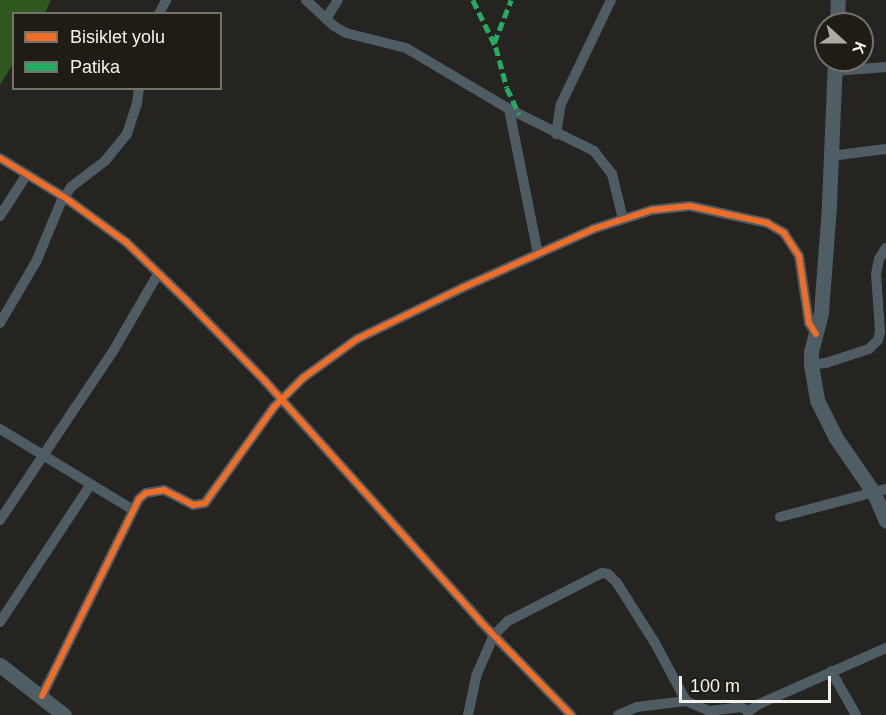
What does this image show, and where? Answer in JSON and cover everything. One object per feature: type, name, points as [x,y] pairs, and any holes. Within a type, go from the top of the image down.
[{"type":"street","points":[[306,0],[326,19],[346,33],[412,51],[509,109],[594,151],[609,166],[623,219]]},
{"type":"street","points":[[326,19],[338,0]]},
{"type":"street","points":[[556,134],[561,105],[610,0]]},
{"type":"street","points":[[835,72],[821,313],[811,365],[817,400],[831,429],[880,491],[886,521]]},
{"type":"street","points":[[0,323],[36,262],[64,197],[71,187],[118,148],[133,121],[139,90]]},
{"type":"street","points":[[509,109],[538,254]]},
{"type":"street","points":[[831,156],[886,149]]},
{"type":"street","points":[[0,158],[64,197],[126,242],[158,273],[249,365],[494,635],[572,715]]},
{"type":"street","points":[[0,216],[27,174]]},
{"type":"street","points":[[42,696],[133,510],[146,493],[164,490],[193,505],[205,503],[281,400],[303,378],[357,339],[538,254],[623,219],[652,210],[690,206],[767,223],[776,228],[794,245],[799,256],[807,316],[816,334]]},
{"type":"street","points":[[811,365],[869,349],[878,340],[880,332],[876,274],[879,259],[886,248]]},
{"type":"street","points":[[0,520],[112,353],[158,273]]},
{"type":"street","points":[[0,429],[133,510]]},
{"type":"street","points":[[0,622],[91,484]]},
{"type":"street","points":[[780,517],[880,491]]},
{"type":"street","points":[[468,715],[476,676],[494,635],[508,621],[602,573],[608,574],[655,643],[686,701]]},
{"type":"street","points":[[618,715],[637,707],[686,701],[710,711],[740,707],[749,713],[831,670],[886,648]]},
{"type":"street","points":[[0,665],[64,715]]},
{"type":"street","points":[[831,670],[856,715]]},
{"type":"green space","points":[[0,0],[51,0],[45,12],[12,12],[12,66],[0,85]]},
{"type":"marked path","points":[[473,0],[496,47],[507,88],[519,114]]},
{"type":"marked path","points":[[494,43],[511,0]]},
{"type":"cycle path","points":[[0,158],[64,197],[126,242],[187,301],[265,381],[480,621],[571,715]]},
{"type":"cycle path","points":[[42,696],[139,499],[146,493],[164,490],[193,505],[205,503],[274,407],[303,378],[357,339],[462,288],[593,229],[652,210],[690,206],[767,223],[784,233],[799,256],[809,323],[816,334]]}]
